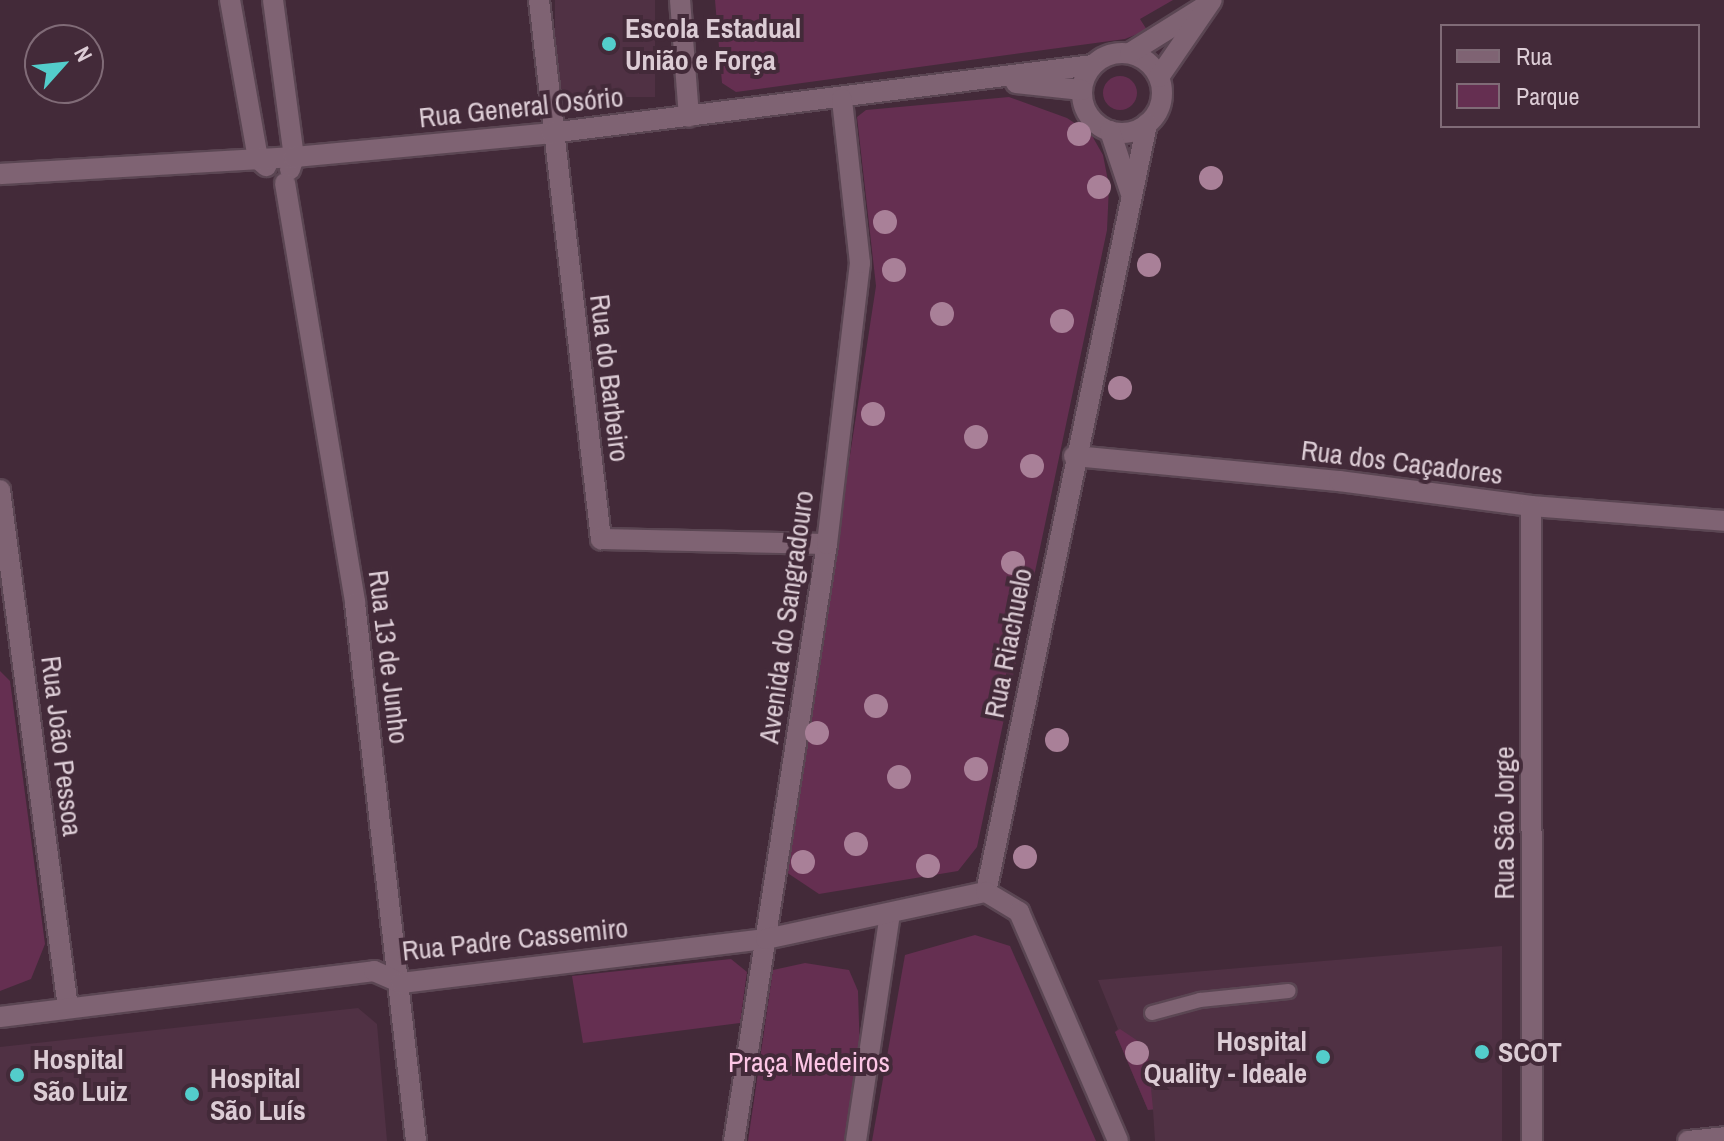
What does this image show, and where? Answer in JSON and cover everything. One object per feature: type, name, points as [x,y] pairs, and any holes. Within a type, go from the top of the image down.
[{"type":"street","points":[[230,0],[258,159],[285,183]]},
{"type":"street","name":"Rua 13 de Junho","points":[[273,0],[294,157],[285,183],[355,603],[401,983],[416,1141]]},
{"type":"street","name":"Rua do Barbeiro","points":[[539,0],[551,133],[601,539],[827,544]]},
{"type":"street","points":[[680,0],[689,117]]},
{"type":"street","points":[[1130,53],[1152,66],[1159,77],[1161,103],[1147,124],[1123,133],[1110,131],[1089,115],[1082,90],[1092,65],[1103,57],[1130,53],[1211,2]]},
{"type":"street","points":[[1159,77],[1211,2]]},
{"type":"street","name":"Rua General Osório","points":[[0,174],[294,157],[551,133],[842,99],[1092,65]]},
{"type":"street","points":[[984,80],[1082,90]]},
{"type":"street","name":"Avenida do Sangradouro","points":[[734,1141],[827,544],[860,263],[842,99]]},
{"type":"street","name":"Rua Riachuelo","points":[[986,892],[1074,456],[1147,124]]},
{"type":"street","points":[[1110,131],[1131,194]]},
{"type":"street","name":"Rua dos Caçadores","points":[[1074,456],[1339,481],[1531,506],[1724,521]]},
{"type":"street","name":"Rua João Pessoa","points":[[0,490],[9,630],[68,1008]]},
{"type":"street","name":"Rua São Jorge","points":[[1531,506],[1532,1141]]},
{"type":"street","points":[[986,892],[1019,912],[1118,1141]]},
{"type":"street","name":"Rua Padre Cassemiro","points":[[0,1017],[374,971],[401,983],[766,939],[986,892]]},
{"type":"street","points":[[856,1141],[890,914]]},
{"type":"street","points":[[1688,1141],[1724,1137]]},
{"type":"lane","points":[[1152,1013],[1200,1000],[1289,991]]},
{"type":"shaded area","name":"Escola Estadual União e Força","points":[[555,0],[655,0],[655,97],[555,97]]},
{"type":"shaded area","points":[[1502,946],[1502,1141],[1155,1141],[1153,1110],[1148,1110],[1115,1032],[1118,1029],[1098,980]]},
{"type":"shaded area","name":"Hospital São Luís","points":[[358,1008],[377,1024],[387,1141],[0,1141],[0,1047]]},
{"type":"green space","points":[[715,0],[1173,0],[1140,19],[1147,30],[1125,39],[736,92],[722,83]]},
{"type":"green space","points":[[1120,76],[1132,81],[1137,93],[1132,105],[1120,110],[1108,105],[1103,93],[1108,81]]},
{"type":"green space","points":[[1009,97],[1067,118],[1091,134],[1103,155],[1109,186],[1107,230],[977,847],[958,871],[819,894],[786,872],[876,286],[857,117],[866,110]]},
{"type":"green space","points":[[0,671],[10,681],[45,944],[31,979],[0,991]]},
{"type":"green space","points":[[975,935],[1010,946],[1096,1141],[872,1141],[905,955]]},
{"type":"green space","points":[[731,959],[747,972],[740,1023],[583,1043],[572,976]]},
{"type":"green space","name":"Praça Medeiros","points":[[805,963],[849,970],[858,991],[860,1056],[846,1141],[748,1141],[773,970]]},
{"type":"green space","points":[[1120,1029],[1147,1047],[1153,1109],[1148,1110],[1115,1032]]},
{"type":"place","name":"Escola Estadual União e Força","points":[[609,44]]},
{"type":"place","name":"SCOT","points":[[1482,1052]]},
{"type":"place","name":"Hospital Quality - Ideale","points":[[1323,1057]]},
{"type":"place","name":"Hospital São Luiz","points":[[17,1075]]},
{"type":"place","name":"Hospital São Luís","points":[[192,1094]]}]
